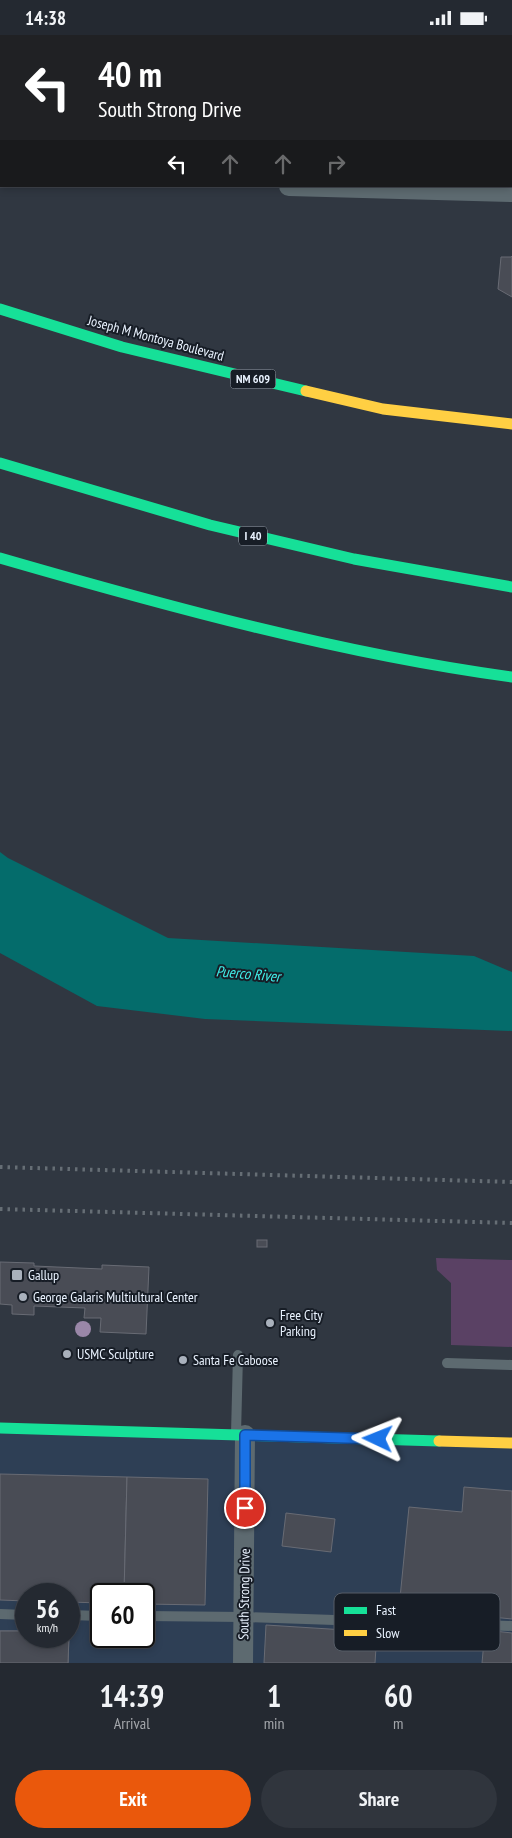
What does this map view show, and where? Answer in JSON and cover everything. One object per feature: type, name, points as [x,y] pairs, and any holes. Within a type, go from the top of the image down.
[{"type":"main road","name":"Joseph M Montoya Boulevard","points":[[0,309],[122,347],[383,409],[512,424]]},
{"type":"main road","name":"I 40","points":[[0,463],[210,525],[354,559],[512,587]]},
{"type":"main road","points":[[0,558],[98,587],[254,626],[350,648],[512,677]]},
{"type":"main road","points":[[0,1428],[512,1443]]},
{"type":"street","points":[[326,187],[512,192]]},
{"type":"street","name":"South Strong Drive","points":[[240,1435],[244,1617],[243,1663]]},
{"type":"lane","points":[[238,1355],[240,1435]]},
{"type":"lane","points":[[447,1363],[512,1365]]},
{"type":"lane","points":[[0,1614],[15,1615]]},
{"type":"lane","points":[[155,1616],[334,1620]]},
{"type":"shaded area","points":[[436,1258],[512,1260],[512,1347],[451,1345],[451,1283],[437,1270]]},
{"type":"shaded area","points":[[0,1428],[512,1443],[512,1663],[0,1663]]},
{"type":"water","name":"Puerco River","points":[[0,852],[8,858],[168,938],[474,956],[512,972],[512,1031],[205,1019],[97,1006],[0,953]]},
{"type":"building","points":[[512,256],[512,297],[498,289],[501,257]]},
{"type":"building","points":[[257,1240],[267,1240],[267,1247],[257,1247]]},
{"type":"building","points":[[0,1262],[34,1263],[34,1266],[102,1269],[102,1265],[149,1267],[146,1334],[100,1332],[101,1318],[84,1318],[85,1308],[34,1306],[34,1315],[12,1314],[12,1305],[0,1304]]},
{"type":"building","points":[[0,1474],[127,1477],[124,1583],[90,1583],[90,1603],[80,1602],[80,1583],[15,1583],[15,1601],[0,1600]]},
{"type":"building","points":[[127,1477],[208,1479],[205,1605],[155,1604],[155,1583],[124,1583]]},
{"type":"building","points":[[464,1487],[512,1491],[512,1619],[500,1618],[500,1593],[400,1593],[409,1507],[462,1512]]},
{"type":"building","points":[[286,1513],[335,1519],[331,1552],[282,1546]]},
{"type":"building","points":[[266,1625],[334,1629],[334,1651],[376,1651],[375,1663],[264,1663]]},
{"type":"building","points":[[0,1631],[15,1631],[15,1648],[69,1648],[68,1663],[0,1663]]},
{"type":"building","points":[[0,1631],[15,1631],[15,1648],[69,1648],[68,1663],[0,1663]]},
{"type":"building","points":[[500,1632],[512,1633],[512,1663],[482,1663],[483,1651],[500,1651]]},
{"type":"railway","points":[[0,1167],[512,1182]]},
{"type":"railway","points":[[0,1209],[512,1223]]},
{"type":"traffic: fast","points":[[0,309],[122,347],[306,391]]},
{"type":"traffic: fast","points":[[0,463],[210,525],[354,559],[512,587]]},
{"type":"traffic: fast","points":[[0,558],[126,594],[254,627],[383,655],[512,677]]},
{"type":"traffic: fast","points":[[0,1428],[439,1441]]},
{"type":"traffic: slow","points":[[306,391],[383,409],[512,424]]},
{"type":"traffic: slow","points":[[439,1441],[512,1443]]},
{"type":"place","name":"Gallup","points":[[17,1275]]},
{"type":"place","name":"George Galaris Multiultural Center","points":[[23,1297]]},
{"type":"place","name":"Free City Parking","points":[[270,1323]]},
{"type":"place","name":"USMC Sculpture","points":[[67,1354]]},
{"type":"place","name":"Santa Fe Caboose","points":[[183,1360]]},
{"type":"route","points":[[245,1508],[245,1435],[378,1439]]}]
